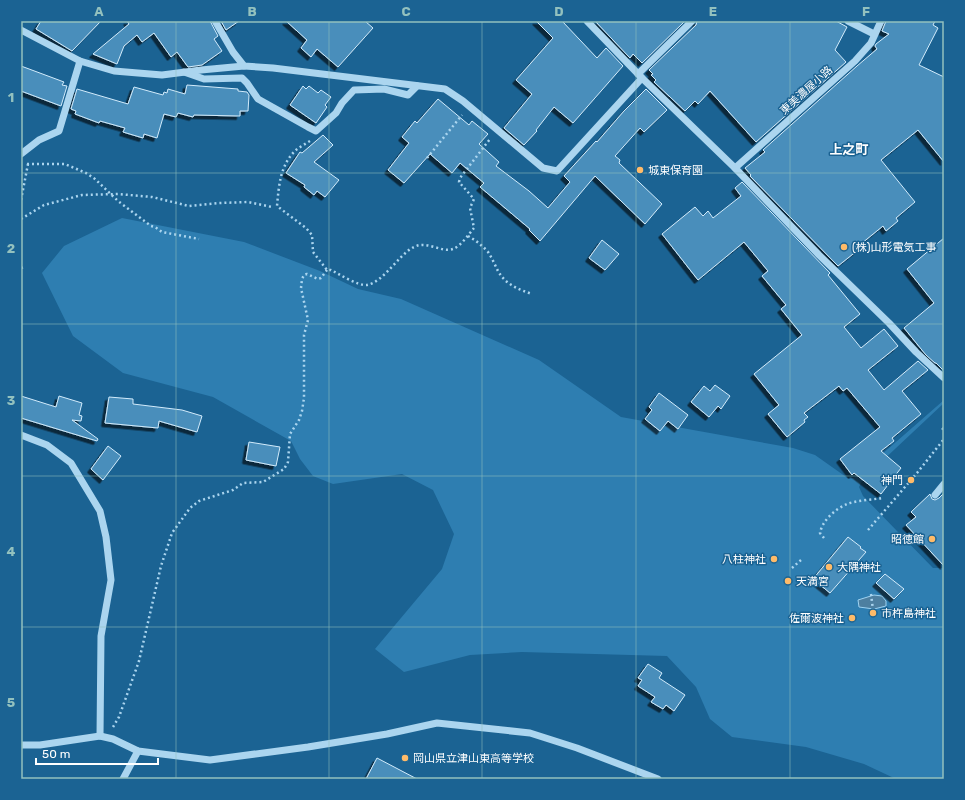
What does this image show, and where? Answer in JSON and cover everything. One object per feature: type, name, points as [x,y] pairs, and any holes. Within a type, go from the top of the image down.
[{"type":"street","points":[[215,21],[233,52],[244,66]]},
{"type":"street","points":[[587,21],[640,76],[735,168],[819,255],[944,378]]},
{"type":"street","points":[[21,30],[80,60],[114,71],[162,75],[244,66],[273,68],[445,89],[469,106],[543,168],[556,171],[640,76],[692,21]]},
{"type":"street","points":[[848,21],[874,34]]},
{"type":"street","name":"東美濃屋小路","points":[[735,168],[855,61],[871,43],[881,21]]},
{"type":"street","points":[[21,154],[39,140],[59,131],[80,60]]},
{"type":"street","points":[[184,72],[204,79],[242,78],[258,99],[315,130],[323,126],[336,113],[354,90],[384,89],[408,95],[417,86]]},
{"type":"street","points":[[21,435],[47,445],[71,463],[100,511],[106,537],[111,580],[101,636],[100,736]]},
{"type":"street","points":[[935,495],[944,484]]},
{"type":"street","points":[[21,745],[40,745],[100,736],[138,751],[210,760],[379,736],[437,723],[530,733],[577,748],[658,779]]},
{"type":"street","points":[[123,779],[138,751]]},
{"type":"path","points":[[427,158],[469,106]]},
{"type":"path","points":[[315,130],[311,140],[296,150],[284,167],[279,182],[277,206],[306,228],[312,235],[313,252],[327,270],[331,270],[360,284],[366,285],[377,280],[417,245],[424,244],[451,250],[468,236],[474,228],[470,208],[474,198],[459,182],[460,178],[486,146],[496,129]]},
{"type":"path","points":[[21,164],[65,164],[86,173],[95,179],[111,195],[151,226],[162,232],[199,239]]},
{"type":"path","points":[[21,200],[28,164]]},
{"type":"path","points":[[21,218],[44,205],[82,195],[152,197],[189,206],[248,202],[272,207]]},
{"type":"path","points":[[468,236],[482,245],[503,279],[515,287],[532,294]]},
{"type":"path","points":[[108,738],[119,717],[139,661],[161,566],[172,533],[190,508],[199,501],[232,490],[243,483],[263,482],[284,469],[288,462],[290,434],[299,420],[304,398],[304,335],[308,320],[301,288],[302,279],[304,275],[307,274],[318,279],[321,278],[327,270]]},
{"type":"path","points":[[868,530],[944,439]]},
{"type":"path","points":[[824,538],[820,533],[822,526],[835,511],[847,504],[882,498]]},
{"type":"path","points":[[792,568],[801,560]]},
{"type":"path","points":[[871,594],[873,610]]},
{"type":"shaded area","points":[[122,218],[244,242],[320,271],[358,289],[401,299],[539,360],[621,417],[793,448],[815,455],[849,479],[857,476],[944,400],[944,403],[863,479],[859,487],[863,496],[933,568],[944,568],[944,779],[896,779],[864,764],[806,747],[732,737],[710,719],[696,687],[667,656],[522,652],[470,655],[404,672],[375,649],[442,569],[454,534],[433,490],[402,474],[333,484],[313,476],[300,459],[291,441],[213,397],[123,373],[73,336],[42,273],[64,246]]},
{"type":"shaded area","points":[[874,595],[882,596],[886,601],[886,606],[874,609],[859,607],[858,600]]},
{"type":"building","points":[[41,21],[101,21],[72,51],[36,29]]},
{"type":"building","points":[[127,21],[210,21],[218,36],[214,39],[222,51],[202,65],[188,67],[177,52],[171,57],[154,33],[142,42],[137,35],[124,46],[117,64],[93,54],[129,24]]},
{"type":"building","points":[[221,21],[239,21],[226,30]]},
{"type":"building","points":[[286,21],[365,21],[373,28],[338,67],[317,49],[311,57],[301,48],[307,40]]},
{"type":"building","points":[[536,21],[562,21],[597,58],[606,48],[623,66],[573,123],[554,107],[536,130],[537,131],[524,145],[504,128],[532,94],[516,80],[553,38]]},
{"type":"building","points":[[595,21],[685,21],[642,63],[633,54],[630,58]]},
{"type":"building","points":[[697,21],[836,21],[847,27],[835,50],[846,62],[756,142],[710,91],[698,104],[695,101],[685,111],[654,82],[656,80],[651,75],[653,74],[649,70],[696,25]]},
{"type":"building","points":[[886,21],[935,21],[933,25],[938,28],[919,65],[944,77],[944,162],[918,130],[881,160],[915,202],[896,218],[898,221],[886,231],[883,226],[856,248],[858,250],[838,266],[750,176],[751,175],[745,168],[765,152],[763,150],[877,49],[875,46],[876,44],[889,34],[882,31]]},
{"type":"building","points":[[21,66],[64,82],[62,85],[67,86],[61,106],[21,91]]},
{"type":"building","points":[[187,85],[238,89],[238,91],[247,92],[249,95],[248,111],[240,111],[240,116],[194,115],[193,117],[178,113],[176,117],[164,114],[157,138],[144,134],[143,138],[123,132],[125,128],[100,121],[99,123],[75,114],[76,111],[71,109],[77,89],[128,104],[134,87],[163,95],[164,92],[167,93],[168,89],[185,94]]},
{"type":"building","points":[[303,86],[306,89],[309,86],[318,93],[321,90],[331,97],[325,105],[327,107],[316,123],[290,105]]},
{"type":"building","points":[[646,89],[667,110],[644,132],[640,128],[615,156],[620,160],[619,163],[662,204],[645,224],[595,176],[540,241],[529,230],[530,229],[480,187],[484,183],[460,163],[452,173],[430,154],[404,183],[388,170],[409,143],[402,137],[415,121],[417,123],[438,99],[469,125],[472,121],[488,134],[479,144],[499,162],[496,166],[529,191],[548,208],[570,182],[564,176]]},
{"type":"building","points":[[323,135],[333,145],[314,162],[339,180],[325,197],[317,191],[314,195],[304,187],[305,185],[286,173],[300,152],[302,153]]},
{"type":"building","points":[[742,182],[830,273],[828,275],[860,314],[844,327],[861,348],[884,329],[898,346],[868,370],[884,390],[918,361],[928,370],[902,391],[921,414],[892,438],[894,441],[881,451],[901,468],[881,494],[854,473],[852,475],[840,459],[880,427],[847,388],[843,391],[839,386],[804,413],[808,417],[804,420],[805,422],[787,437],[768,414],[779,405],[754,374],[802,335],[781,309],[786,305],[762,276],[768,271],[744,242],[698,280],[662,234],[695,207],[703,216],[708,211],[713,218],[741,196],[735,188]]},
{"type":"building","points":[[944,238],[944,371],[926,355],[904,328],[934,303],[907,269]]},
{"type":"building","points":[[602,240],[619,254],[605,270],[589,258]]},
{"type":"building","points":[[715,385],[730,396],[721,409],[718,406],[709,417],[691,402],[704,386],[710,391]]},
{"type":"building","points":[[659,393],[688,415],[678,429],[668,421],[660,431],[645,419],[652,410],[649,407]]},
{"type":"building","points":[[21,396],[56,407],[59,396],[82,403],[79,415],[82,416],[81,421],[72,420],[98,439],[97,441],[21,418]]},
{"type":"building","points":[[109,397],[133,399],[133,404],[182,410],[202,416],[197,432],[159,421],[158,428],[105,423]]},
{"type":"building","points":[[249,442],[280,447],[276,466],[246,460]]},
{"type":"building","points":[[108,446],[121,456],[103,480],[91,469]]},
{"type":"building","name":"昭徳館","points":[[944,493],[944,566],[906,525],[916,517],[911,512],[930,494],[932,499],[935,500]]},
{"type":"building","points":[[848,537],[866,552],[830,593],[813,579]]},
{"type":"building","points":[[885,574],[904,589],[894,599],[876,583]]},
{"type":"building","points":[[648,664],[662,673],[659,678],[685,695],[674,711],[666,705],[663,709],[651,702],[655,697],[638,686],[642,680],[638,678]]},
{"type":"building","points":[[377,758],[417,779],[366,779]]},
{"type":"place","name":"城東保育園","points":[[640,170]]},
{"type":"place","name":"(株)山形電気工事","points":[[844,247]]},
{"type":"place","name":"神門","points":[[911,480]]},
{"type":"place","name":"昭徳館","points":[[932,539]]},
{"type":"place","name":"八柱神社","points":[[774,559]]},
{"type":"place","name":"大隅神社","points":[[829,567]]},
{"type":"place","name":"天満宮","points":[[788,581]]},
{"type":"place","name":"市杵島神社","points":[[873,613]]},
{"type":"place","name":"佐爾波神社","points":[[852,618]]},
{"type":"place","name":"岡山県立津山東高等学校","points":[[405,758]]},
{"type":"district","name":"上之町","points":[[849,149]]}]
